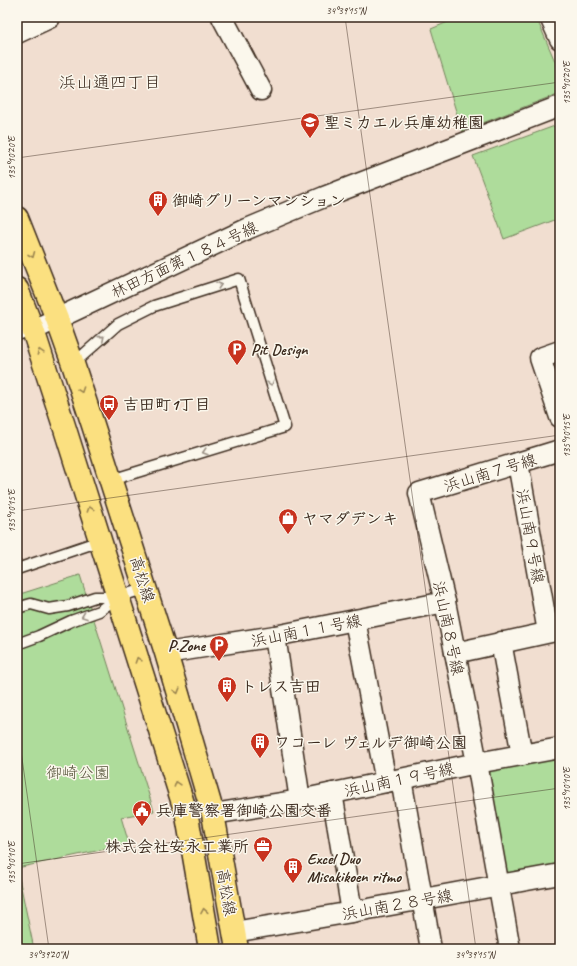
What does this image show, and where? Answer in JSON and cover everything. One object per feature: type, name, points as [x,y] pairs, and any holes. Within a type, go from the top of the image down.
[{"type":"main road","name":"高松線","points":[[17,218],[57,319],[111,480],[166,653],[213,814],[235,940]]},
{"type":"main road","name":"高松線","points":[[17,289],[25,333],[100,541],[187,816],[210,949]]},
{"type":"street","points":[[17,32],[49,17]]},
{"type":"street","points":[[222,17],[261,90]]},
{"type":"street","points":[[550,17],[560,39]]},
{"type":"street","name":"林田方面第１８４号線","points":[[25,333],[247,229],[324,197],[560,106]]},
{"type":"street","points":[[560,351],[540,358],[560,417]]},
{"type":"street","name":"浜山南７号線","points":[[419,493],[560,450]]},
{"type":"street","name":"浜山南９号線","points":[[518,463],[554,631]]},
{"type":"street","name":"浜山南８号線","points":[[419,493],[445,602],[477,763],[510,949]]},
{"type":"street","name":"浜山南１１号線","points":[[166,653],[275,636],[445,602]]},
{"type":"street","points":[[355,620],[422,900],[431,949]]},
{"type":"street","points":[[455,653],[554,631]]},
{"type":"street","points":[[275,636],[300,800]]},
{"type":"street","points":[[501,642],[522,755]]},
{"type":"street","name":"浜山南１９号線","points":[[213,814],[300,800],[477,763],[560,748]]},
{"type":"street","points":[[332,793],[352,912]]},
{"type":"street","name":"浜山南２８号線","points":[[235,940],[352,912],[560,874]]},
{"type":"lane","points":[[72,364],[118,324],[154,306],[239,279],[285,427],[111,480]]},
{"type":"lane","points":[[17,569],[100,541]]},
{"type":"lane","points":[[17,644],[40,636],[71,621],[100,610],[118,598],[146,588]]},
{"type":"lane","points":[[17,608],[31,604],[49,609],[68,606],[95,597],[118,598]]},
{"type":"green space","points":[[460,17],[536,17],[560,73],[560,93],[462,131],[431,29]]},
{"type":"green space","points":[[560,124],[560,218],[504,239],[473,156]]},
{"type":"green space","name":"御崎公園","points":[[80,575],[154,811],[121,817],[129,844],[17,868],[17,595]]},
{"type":"green space","points":[[560,755],[560,866],[505,877],[484,771]]},
{"type":"green space","points":[[17,868],[34,949],[17,949]]},
{"type":"place","name":"聖ミカエル兵庫幼稚園","points":[[310,139]]},
{"type":"place","name":"御崎グリーンマンション","points":[[158,217]]},
{"type":"place","name":"Pit Design","points":[[237,366]]},
{"type":"place","name":"吉田町1丁目","points":[[109,421]]},
{"type":"place","name":"ヤマダデンキ","points":[[288,535]]},
{"type":"place","name":"P.Zone","points":[[219,662]]},
{"type":"place","name":"トレス吉田","points":[[227,703]]},
{"type":"place","name":"ワコーレ ヴェルデ御崎公園","points":[[260,759]]},
{"type":"place","name":"兵庫警察署御崎公園交番","points":[[142,827]]},
{"type":"place","name":"株式会社安永工業所","points":[[263,863]]},
{"type":"place","name":"Excel Duo Misakikoen ritmo","points":[[293,884]]},
{"type":"district","name":"浜山通四丁目","points":[[110,82]]}]
